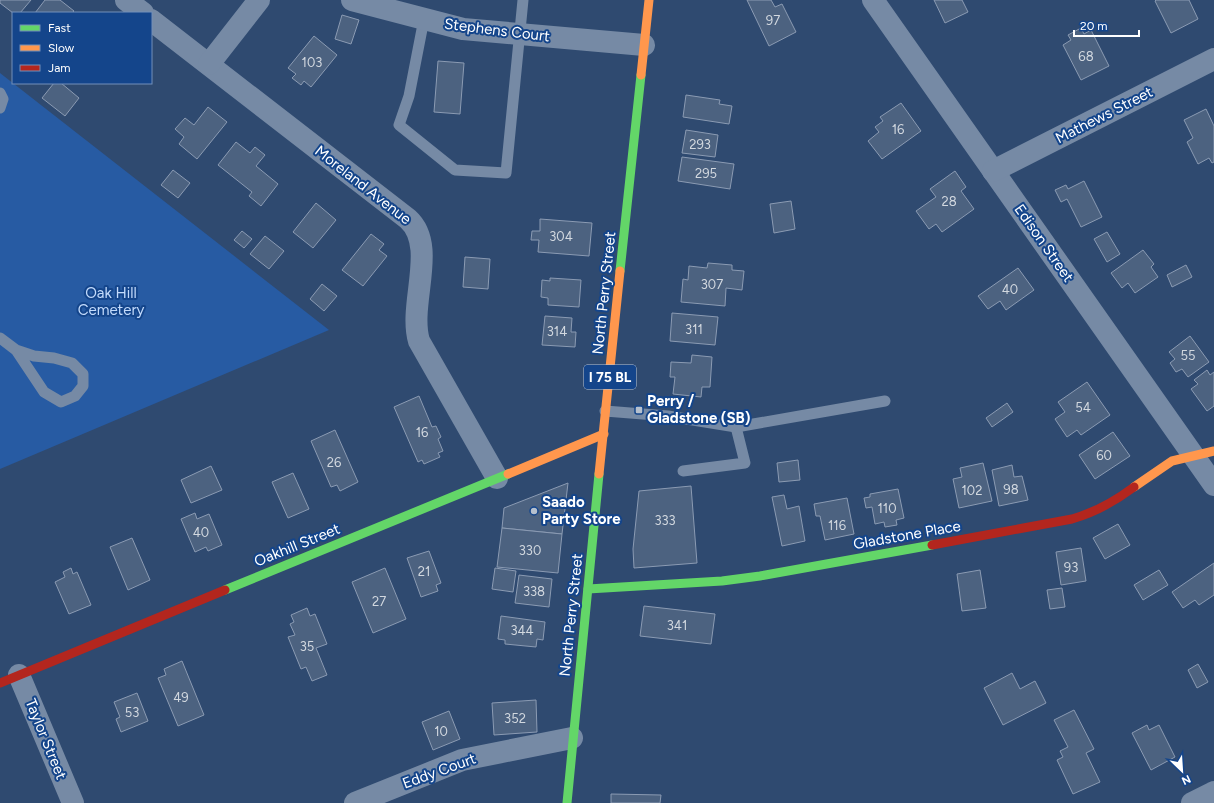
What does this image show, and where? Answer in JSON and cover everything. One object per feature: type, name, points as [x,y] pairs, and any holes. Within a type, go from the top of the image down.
[{"type":"street","points":[[126,0],[142,12]]},
{"type":"street","points":[[209,64],[259,0]]},
{"type":"street","name":"Stephens Court","points":[[352,0],[463,29],[644,45]]},
{"type":"street","name":"North Perry Street","points":[[567,803],[572,738],[649,0]]},
{"type":"street","name":"Edison Street","points":[[873,0],[993,171],[1204,454],[1214,485]]},
{"type":"street","name":"Moreland Avenue","points":[[152,21],[402,214],[416,228],[422,246],[416,332],[419,341],[497,478]]},
{"type":"street","name":"Mathews Street","points":[[993,171],[1214,59]]},
{"type":"street","name":"Oakhill Street","points":[[10,679],[604,434]]},
{"type":"street","name":"Gladstone Place","points":[[588,589],[760,576],[1072,519],[1092,513],[1112,503],[1172,461],[1204,454]]},
{"type":"street","name":"Taylor Street","points":[[10,679],[72,803]]},
{"type":"street","name":"Eddy Court","points":[[355,803],[462,760],[572,738]]},
{"type":"street","points":[[1192,803],[1214,792]]},
{"type":"lane","points":[[424,19],[409,96],[399,125],[455,170],[506,173],[521,34],[523,0]]},
{"type":"lane","points":[[0,93],[3,99],[0,108]]},
{"type":"lane","points":[[0,338],[16,350],[34,356],[54,358],[72,363],[83,374],[84,386],[75,396],[61,402],[44,392],[16,350]]},
{"type":"lane","points":[[606,411],[668,416],[736,427],[885,401]]},
{"type":"lane","points":[[683,471],[745,463],[736,427]]},
{"type":"green space","name":"Oak Hill Cemetery","points":[[0,73],[12,84],[14,84],[329,330],[0,469]]},
{"type":"building","points":[[0,0],[31,0],[21,12],[12,12],[0,3]]},
{"type":"building","points":[[45,0],[60,0],[74,11],[73,12],[36,12]]},
{"type":"building","points":[[747,0],[771,0],[775,7],[782,4],[796,32],[769,46]]},
{"type":"building","points":[[934,0],[962,0],[968,12],[945,23]]},
{"type":"building","points":[[1189,0],[1198,19],[1171,33],[1155,1]]},
{"type":"building","points":[[342,15],[359,20],[351,44],[335,39]]},
{"type":"building","points":[[1081,28],[1084,34],[1091,30],[1109,66],[1081,80],[1063,45],[1071,40],[1068,35]]},
{"type":"building","points":[[314,36],[337,55],[311,87],[304,81],[301,85],[292,78],[296,74],[288,68]]},
{"type":"building","points":[[438,61],[464,63],[460,114],[434,112]]},
{"type":"building","points":[[53,84],[62,84],[79,98],[65,116],[42,98]]},
{"type":"building","points":[[686,95],[720,100],[719,104],[732,106],[729,124],[683,117]]},
{"type":"building","points":[[901,103],[921,131],[882,159],[868,141],[879,132],[875,127],[883,121],[880,117]]},
{"type":"building","points":[[208,107],[227,122],[197,159],[179,144],[184,137],[175,129],[185,118],[194,125]]},
{"type":"building","points":[[1206,109],[1214,126],[1214,162],[1212,163],[1209,158],[1198,164],[1187,142],[1193,138],[1184,120]]},
{"type":"building","points":[[686,130],[718,135],[715,157],[682,153]]},
{"type":"building","points":[[236,142],[250,153],[255,147],[265,155],[256,166],[278,184],[261,206],[249,196],[252,192],[218,165]]},
{"type":"building","points":[[682,157],[734,164],[730,189],[678,181]]},
{"type":"building","points":[[173,170],[190,183],[178,198],[161,185]]},
{"type":"building","points":[[955,171],[966,187],[961,191],[974,209],[942,232],[936,224],[929,229],[916,211],[936,197],[930,189]]},
{"type":"building","points":[[1084,181],[1102,217],[1081,227],[1067,199],[1061,202],[1055,190],[1066,185],[1068,189]]},
{"type":"building","points":[[791,201],[795,229],[774,233],[770,204]]},
{"type":"building","points":[[316,203],[336,220],[313,248],[293,232]]},
{"type":"building","points":[[540,219],[592,223],[589,256],[538,252],[539,240],[531,240],[532,231],[540,231]]},
{"type":"building","points":[[242,231],[252,239],[244,248],[234,240]]},
{"type":"building","points":[[1107,232],[1120,254],[1107,262],[1094,239]]},
{"type":"building","points":[[371,234],[384,244],[379,250],[387,256],[363,286],[342,270]]},
{"type":"building","points":[[265,236],[284,251],[269,269],[250,254]]},
{"type":"building","points":[[1143,250],[1154,264],[1151,267],[1158,277],[1135,293],[1128,283],[1122,288],[1111,273]]},
{"type":"building","points":[[465,257],[490,259],[488,289],[463,287]]},
{"type":"building","points":[[708,263],[732,265],[732,270],[744,271],[742,290],[726,288],[725,306],[681,302],[683,279],[688,280],[689,266],[707,268]]},
{"type":"building","points":[[1186,265],[1192,277],[1172,287],[1167,275]]},
{"type":"building","points":[[1018,268],[1034,290],[1006,310],[1000,301],[988,309],[978,296]]},
{"type":"building","points":[[550,278],[581,280],[579,307],[548,305],[548,298],[541,297],[542,280],[550,281]]},
{"type":"building","points":[[322,284],[337,296],[324,311],[310,299]]},
{"type":"building","points":[[672,313],[718,317],[715,345],[670,341]]},
{"type":"building","points":[[545,316],[572,318],[571,332],[576,332],[575,347],[542,345]]},
{"type":"building","points":[[1190,336],[1209,362],[1188,377],[1182,369],[1176,372],[1170,363],[1175,359],[1169,352]]},
{"type":"building","points":[[692,355],[712,357],[710,387],[702,387],[701,397],[673,394],[675,377],[670,377],[671,362],[691,363]]},
{"type":"building","points":[[1207,370],[1210,375],[1214,372],[1214,406],[1207,411],[1191,389],[1198,384],[1194,380]]},
{"type":"building","points":[[1087,382],[1110,415],[1081,435],[1077,430],[1067,437],[1055,419],[1065,412],[1058,402]]},
{"type":"building","points":[[419,396],[432,427],[436,426],[441,437],[438,439],[443,451],[438,453],[440,457],[424,464],[422,460],[418,462],[394,407]]},
{"type":"building","points":[[1007,403],[1013,412],[992,427],[986,418]]},
{"type":"building","points":[[335,430],[358,482],[340,491],[337,485],[331,487],[311,441]]},
{"type":"building","points":[[1113,432],[1130,456],[1095,479],[1079,455]]},
{"type":"building","points":[[798,460],[800,480],[779,482],[777,463]]},
{"type":"building","points":[[983,463],[992,501],[959,508],[953,479],[962,477],[960,468]]},
{"type":"building","points":[[1012,465],[1014,477],[1022,476],[1028,500],[999,506],[992,470]]},
{"type":"building","points":[[211,466],[222,490],[191,503],[181,480]]},
{"type":"building","points":[[293,473],[309,509],[288,518],[272,482]]},
{"type":"building","name":"Saado Party Store","points":[[568,483],[562,534],[502,528],[504,508]]},
{"type":"building","points":[[691,486],[697,563],[634,568],[633,549],[639,491]]},
{"type":"building","points":[[898,489],[904,518],[896,520],[897,525],[885,527],[884,522],[875,524],[872,507],[866,508],[864,498],[870,497],[870,494]]},
{"type":"building","points":[[784,495],[787,509],[799,506],[805,541],[782,546],[772,497]]},
{"type":"building","points":[[847,498],[854,534],[825,540],[820,516],[816,516],[814,504]]},
{"type":"building","points":[[195,513],[197,519],[209,514],[222,545],[208,551],[206,547],[195,552],[181,519]]},
{"type":"building","points":[[1118,524],[1130,545],[1105,559],[1093,538]]},
{"type":"building","points":[[502,528],[562,534],[558,573],[497,567]]},
{"type":"building","points":[[132,538],[150,580],[128,590],[110,547]]},
{"type":"building","points":[[1081,548],[1086,581],[1061,585],[1056,552]]},
{"type":"building","points":[[429,551],[441,583],[436,585],[438,591],[421,597],[407,558]]},
{"type":"building","points":[[1214,563],[1214,595],[1199,605],[1195,600],[1183,608],[1172,592]]},
{"type":"building","points":[[71,568],[73,574],[77,572],[91,605],[69,614],[55,582],[65,577],[63,572]]},
{"type":"building","points":[[385,568],[406,619],[373,633],[352,582]]},
{"type":"building","points":[[495,568],[516,571],[513,592],[492,589]]},
{"type":"building","points":[[980,570],[986,608],[962,611],[957,574]]},
{"type":"building","points":[[1159,570],[1168,585],[1143,600],[1134,585]]},
{"type":"building","points":[[519,575],[552,579],[549,607],[515,603]]},
{"type":"building","points":[[1062,588],[1065,607],[1050,609],[1047,590]]},
{"type":"building","points":[[644,606],[715,614],[711,644],[640,636]]},
{"type":"building","points":[[307,608],[310,616],[315,614],[327,644],[316,648],[327,675],[312,681],[306,667],[301,669],[288,637],[295,635],[290,624],[294,622],[291,615]]},
{"type":"building","points":[[501,616],[545,622],[543,640],[537,639],[536,647],[505,644],[505,640],[498,639]]},
{"type":"building","points":[[182,661],[204,715],[178,726],[158,678],[166,675],[164,669]]},
{"type":"building","points":[[1198,664],[1208,682],[1197,688],[1188,670]]},
{"type":"building","points":[[1012,673],[1020,689],[1035,681],[1046,703],[1003,725],[984,688]]},
{"type":"building","points":[[137,693],[148,721],[121,732],[116,719],[120,717],[114,702]]},
{"type":"building","points":[[536,700],[537,732],[494,735],[492,703]]},
{"type":"building","points":[[1074,710],[1094,749],[1086,753],[1100,782],[1073,794],[1057,760],[1063,757],[1060,751],[1068,747],[1054,720]]},
{"type":"building","points":[[449,711],[460,739],[433,750],[422,722]]},
{"type":"building","points":[[1147,725],[1149,730],[1159,725],[1175,757],[1151,770],[1132,733]]},
{"type":"building","points":[[611,794],[661,795],[660,803],[611,803]]},
{"type":"traffic: fast","points":[[620,271],[641,75]]},
{"type":"traffic: fast","points":[[225,590],[508,474]]},
{"type":"traffic: fast","points":[[567,803],[599,474]]},
{"type":"traffic: fast","points":[[588,589],[722,581],[760,576],[932,545]]},
{"type":"traffic: slow","points":[[641,75],[649,0]]},
{"type":"traffic: slow","points":[[599,474],[620,271]]},
{"type":"traffic: slow","points":[[508,474],[604,434]]},
{"type":"traffic: slow","points":[[1134,487],[1172,461],[1214,451]]},
{"type":"traffic: jam","points":[[932,545],[1072,519],[1104,506],[1134,487]]},
{"type":"traffic: jam","points":[[0,683],[225,590]]},
{"type":"place","name":"Perry / Gladstone (SB)","points":[[639,410]]},
{"type":"place","name":"Saado Party Store","points":[[534,511]]}]
